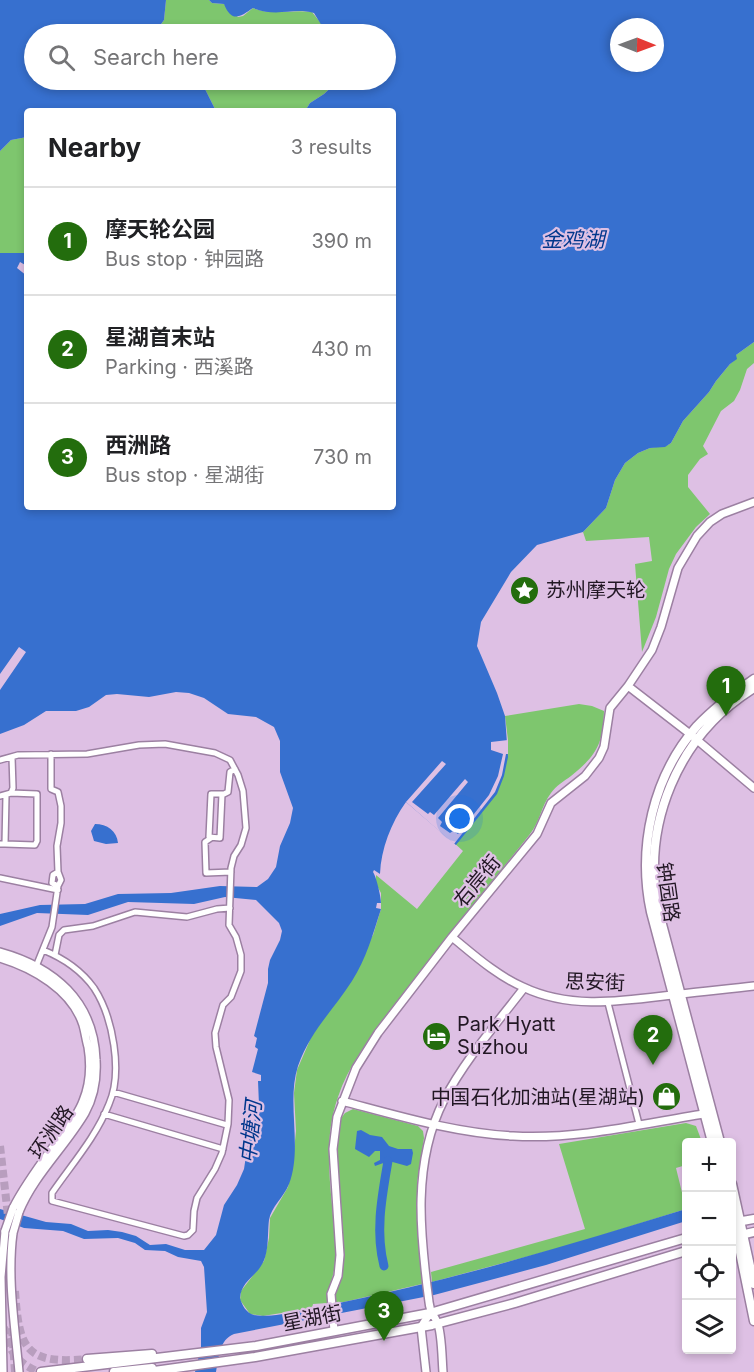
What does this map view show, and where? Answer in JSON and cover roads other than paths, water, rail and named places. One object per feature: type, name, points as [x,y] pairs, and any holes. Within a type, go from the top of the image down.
[{"type":"main road","name":"钟园路","points":[[718,1138],[708,1113],[676,994],[657,903],[654,856],[664,801],[694,737],[716,708],[754,679]]},
{"type":"main road","name":"钟园路","points":[[694,737],[722,711],[754,688]]},
{"type":"main road","name":"钟园路","points":[[708,1113],[711,1138]]},
{"type":"main road","points":[[736,1223],[754,1219]]},
{"type":"main road","points":[[738,1236],[754,1232]]},
{"type":"main road","points":[[738,1236],[754,1284]]},
{"type":"main road","points":[[738,1236],[754,1321]]},
{"type":"main road","name":"星湖街","points":[[41,1372],[228,1349],[334,1326],[430,1313],[682,1239]]},
{"type":"main road","name":"星湖街","points":[[147,1372],[421,1327],[515,1303],[682,1253]]},
{"type":"main road","points":[[87,1359],[178,1351],[194,1354]]},
{"type":"main road","points":[[114,1372],[193,1366]]},
{"type":"street","name":"右岸街","points":[[334,1326],[332,1290],[340,1263],[333,1149],[337,1117],[356,1068],[368,1048],[452,937],[537,834],[551,803],[585,776],[599,758],[604,747],[610,708],[652,650],[678,568],[694,540],[710,522],[722,514],[754,502]]},
{"type":"street","points":[[628,686],[694,737],[754,788]]},
{"type":"street","points":[[0,760],[51,754],[87,754],[139,745],[165,744],[215,753],[230,760],[235,769],[243,792],[246,828],[241,845],[234,856],[231,872],[229,925],[241,955],[242,971],[231,997],[223,1005],[215,1033],[216,1047],[229,1101],[227,1125],[223,1149],[215,1169],[198,1198],[194,1211],[193,1230],[188,1235],[184,1236],[52,1201],[52,1193],[98,1127],[113,1092],[115,1065],[114,1045],[102,1004],[93,988],[62,958],[43,950]]},
{"type":"street","points":[[51,754],[51,789],[58,792],[61,806],[57,872],[53,875],[52,883],[58,888]]},
{"type":"street","points":[[6,795],[37,794],[37,841],[35,844],[2,844],[6,795],[13,788],[12,757]]},
{"type":"street","points":[[231,872],[206,873],[206,843],[211,838],[211,794],[228,792],[230,772],[235,769]]},
{"type":"street","points":[[211,838],[220,838],[222,794]]},
{"type":"street","points":[[0,878],[58,888]]},
{"type":"street","points":[[35,970],[52,927],[58,888]]},
{"type":"street","points":[[55,955],[59,935],[64,930],[93,926],[135,912],[188,917],[216,909],[230,908]]},
{"type":"street","name":"思安街","points":[[452,937],[489,967],[524,988],[570,1000],[608,1003],[754,986]]},
{"type":"street","name":"环洲路","points":[[0,952],[35,970]]},
{"type":"street","name":"环洲路","points":[[0,958],[54,977],[70,991],[83,1008],[92,1033],[96,1072],[93,1090],[85,1112],[16,1210],[9,1232],[1,1277],[3,1372]]},
{"type":"street","points":[[443,1372],[438,1323],[430,1313],[421,1221],[421,1182],[427,1145],[444,1100],[524,988]]},
{"type":"street","points":[[608,1003],[639,1124]]},
{"type":"street","points":[[113,1092],[227,1125]]},
{"type":"street","points":[[342,1101],[434,1125],[493,1135],[540,1137],[596,1132],[708,1113]]},
{"type":"street","points":[[104,1114],[223,1149]]},
{"type":"street","name":"环洲路","points":[[9,1232],[19,1372]]},
{"type":"street","points":[[426,1372],[421,1327],[430,1313]]},
{"type":"water","points":[[0,0],[166,0],[164,20],[161,24],[24,24],[24,90],[206,90],[214,108],[24,108],[24,138],[11,140],[0,151]]},
{"type":"water","name":"金鸡湖","points":[[209,0],[754,0],[754,342],[736,355],[737,359],[730,364],[683,421],[671,443],[665,447],[650,448],[638,453],[625,463],[615,480],[606,508],[583,532],[537,545],[511,572],[481,622],[477,646],[505,716],[508,757],[504,776],[497,794],[456,845],[406,802],[396,819],[385,846],[380,874],[374,870],[373,872],[381,900],[381,903],[377,903],[376,908],[381,909],[365,955],[352,981],[309,1042],[298,1066],[294,1095],[293,1170],[287,1189],[270,1215],[263,1264],[244,1285],[240,1298],[245,1308],[254,1315],[296,1312],[383,1294],[471,1272],[682,1210],[682,1222],[546,1265],[434,1295],[234,1334],[225,1340],[216,1372],[195,1372],[201,1347],[201,1328],[207,1312],[204,1267],[201,1261],[178,1257],[165,1251],[145,1250],[135,1243],[118,1238],[84,1239],[63,1231],[24,1228],[0,1219],[0,1209],[46,1222],[71,1224],[88,1231],[122,1232],[136,1236],[150,1245],[166,1244],[185,1250],[204,1250],[216,1235],[224,1205],[244,1169],[248,1143],[259,1105],[258,1081],[261,1081],[261,1075],[252,1072],[258,1049],[255,1047],[257,1038],[254,1036],[268,983],[270,960],[282,931],[279,923],[256,900],[225,897],[194,904],[128,902],[88,915],[37,913],[0,926],[0,914],[40,905],[85,904],[118,894],[171,893],[220,886],[257,887],[268,879],[276,867],[280,846],[290,823],[293,808],[280,772],[280,741],[274,727],[256,717],[228,714],[204,698],[189,693],[176,692],[149,697],[106,695],[89,707],[76,711],[46,711],[24,725],[0,734],[0,253],[24,253],[24,264],[20,262],[17,268],[24,274],[24,510],[396,510],[396,108],[307,108],[310,103],[328,90],[396,90],[396,24],[321,24],[314,13],[306,11],[270,12],[253,8],[237,17],[227,10],[224,4],[212,3]]},
{"type":"water","points":[[95,824],[111,829],[118,843],[106,844],[94,841],[91,831]]},
{"type":"water","points":[[361,1130],[370,1135],[382,1137],[389,1146],[398,1149],[412,1149],[411,1164],[407,1166],[389,1161],[375,1166],[374,1163],[380,1160],[380,1151],[375,1151],[369,1157],[355,1149],[357,1131]]},
{"type":"waterway","points":[[384,1266],[380,1227],[388,1161]]},
{"type":"tunnel","points":[[0,1146],[11,1242]]},
{"type":"tunnel","points":[[6,1241],[8,1276]]},
{"type":"tunnel","points":[[15,1291],[19,1327],[29,1349],[50,1359],[87,1359]]},
{"type":"tunnel","points":[[4,1327],[15,1355],[39,1372]]},
{"type":"tunnel","points":[[12,1328],[15,1372]]},
{"type":"place","name":"苏州摩天轮","points":[[525,590]]},
{"type":"place","name":"摩天轮公园","points":[[726,716]]},
{"type":"place","name":"Park Hyatt Suzhou","points":[[436,1036]]},
{"type":"place","name":"星湖首末站","points":[[653,1065]]},
{"type":"place","name":"中国石化加油站(星湖站)","points":[[666,1097]]},
{"type":"place","name":"西洲路","points":[[384,1341]]},
{"type":"water label","name":"中塘河","points":[[251,1132]]}]
